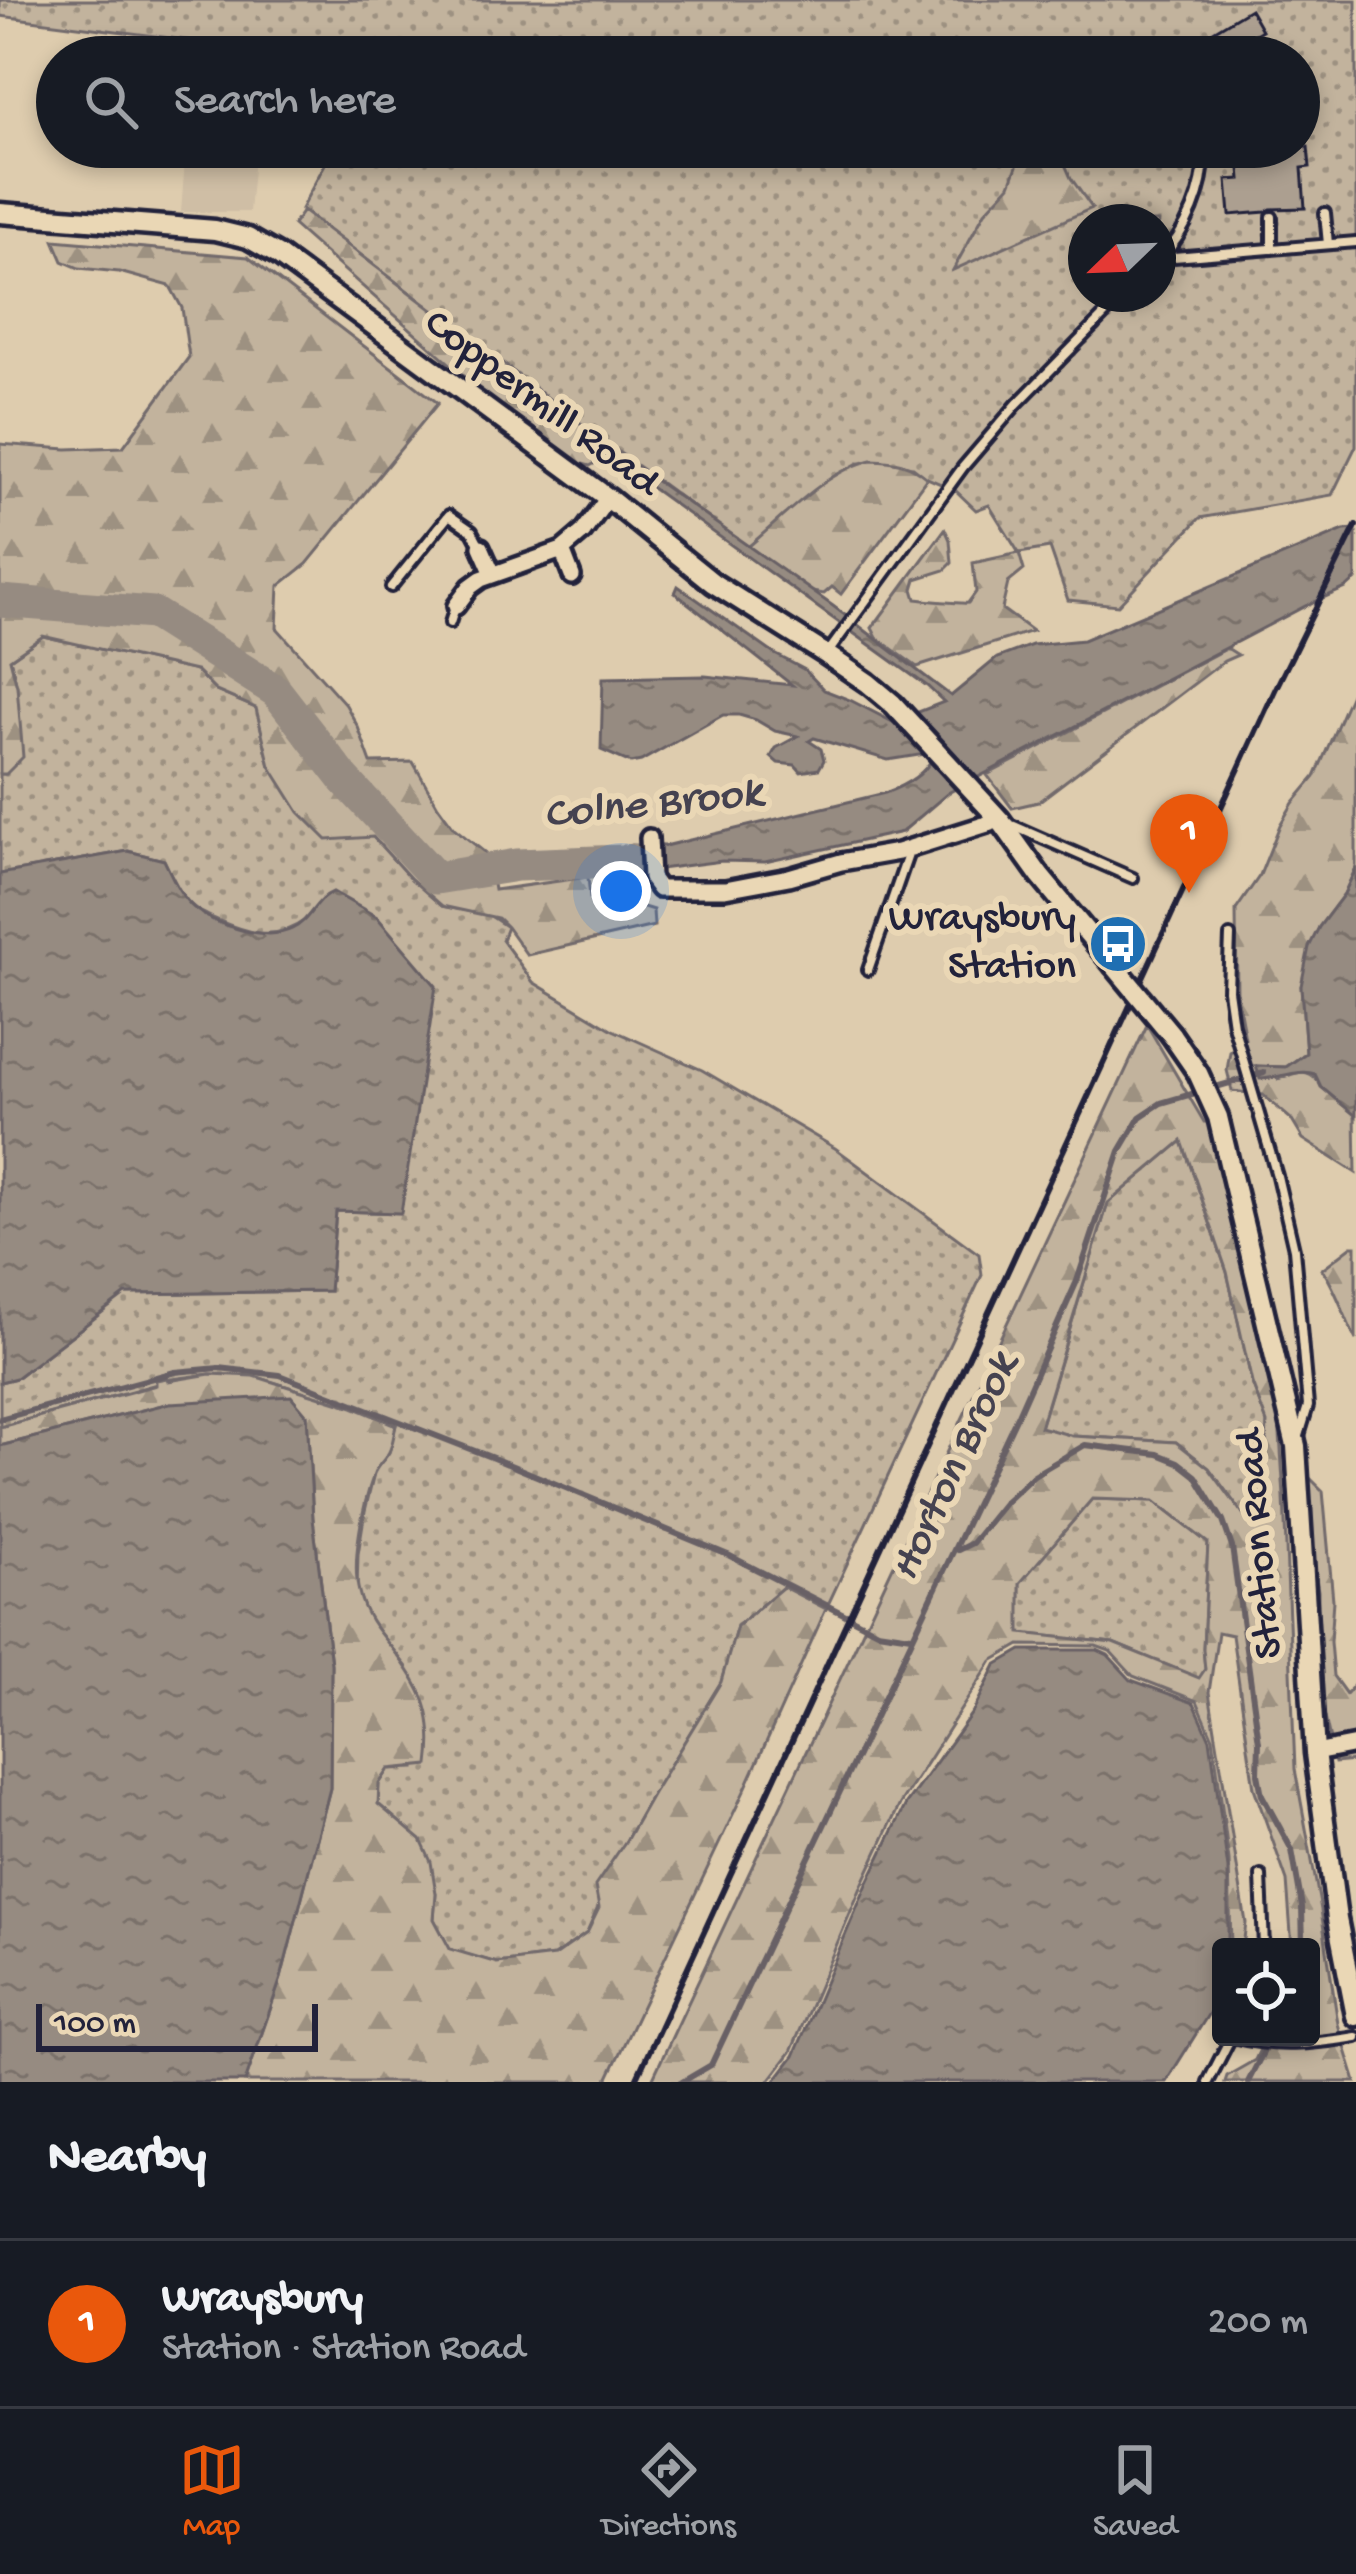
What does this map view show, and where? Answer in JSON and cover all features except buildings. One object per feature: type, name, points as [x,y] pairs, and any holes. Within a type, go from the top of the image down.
[{"type":"street","name":"Coppermill Road","points":[[0,213],[214,230],[248,238],[278,255],[608,498],[713,583],[893,704],[976,792]]},
{"type":"street","points":[[456,606],[470,586],[562,550],[583,532],[608,498]]},
{"type":"street","points":[[481,547],[493,574]]},
{"type":"street","points":[[562,550],[572,576]]},
{"type":"street","name":"Station Road","points":[[976,792],[1171,1034],[1198,1073],[1218,1117],[1296,1446],[1315,1753],[1337,1919],[1356,2016]]},
{"type":"street","points":[[649,838],[650,878],[659,889],[725,890],[910,848],[1000,820]]},
{"type":"street","points":[[1315,1753],[1356,1745]]},
{"type":"lane","points":[[1176,240],[1193,207],[1203,168]]},
{"type":"lane","points":[[1325,213],[1328,244]]},
{"type":"lane","points":[[1271,218],[1271,249]]},
{"type":"lane","points":[[1176,258],[1356,242]]},
{"type":"lane","points":[[826,655],[963,467],[1107,312]]},
{"type":"lane","points":[[392,586],[449,515],[472,531],[481,547]]},
{"type":"lane","points":[[450,623],[456,606]]},
{"type":"lane","points":[[1000,820],[1133,878]]},
{"type":"lane","points":[[868,970],[910,848]]},
{"type":"lane","points":[[1229,936],[1233,1025],[1294,1249],[1308,1406],[1296,1446]]},
{"type":"lane","points":[[1261,1876],[1264,1938]]},
{"type":"lane","points":[[1320,2042],[1356,2037]]},
{"type":"lane","points":[[1208,2082],[1227,2046]]},
{"type":"shaded area","points":[[184,168],[253,168],[249,212],[181,212]]},
{"type":"green space","points":[[0,0],[1356,0],[1356,446],[1332,495],[1200,518],[1118,605],[1068,600],[1050,548],[1019,553],[989,505],[976,510],[955,490],[913,467],[858,463],[829,480],[748,547],[301,209],[323,168],[1320,168],[1320,36],[155,36],[0,16]]},
{"type":"green space","points":[[1016,168],[1067,168],[1089,204],[1068,204],[1068,219],[953,270],[985,212],[1010,185]]},
{"type":"green space","points":[[303,211],[617,451],[590,466],[568,460],[480,390],[293,225]]},
{"type":"green space","points":[[54,240],[248,257],[438,403],[307,564],[279,586],[277,628],[346,705],[371,763],[413,762],[454,828],[488,855],[494,890],[588,877],[590,898],[632,899],[653,910],[654,926],[527,955],[498,918],[442,906],[373,837],[327,840],[299,812],[270,766],[256,708],[216,691],[196,671],[43,636],[10,659],[23,757],[0,774],[0,444],[123,447],[189,357],[182,308],[170,286],[119,272],[79,268],[63,261]]},
{"type":"green space","points":[[872,460],[901,464],[927,478],[841,594],[832,587],[824,594],[812,592],[748,547],[822,484]]},
{"type":"green space","points":[[945,529],[952,563],[916,579],[916,599],[968,603],[976,592],[973,563],[1019,553],[1024,570],[1008,583],[1002,609],[1032,631],[917,667],[877,638],[872,628]]},
{"type":"green space","points":[[43,636],[196,671],[216,691],[256,708],[270,766],[373,837],[442,906],[489,915],[507,927],[502,940],[533,982],[613,1030],[702,1070],[835,1148],[979,1254],[982,1275],[826,1609],[783,1587],[737,1626],[721,1682],[627,1839],[587,1933],[554,1956],[497,1963],[450,1950],[434,1919],[436,1893],[421,1841],[378,1804],[379,1784],[389,1769],[415,1768],[407,1667],[368,1619],[357,1589],[365,1511],[375,1470],[389,1452],[396,1425],[254,1376],[210,1374],[156,1381],[0,1427],[0,1382],[16,1378],[125,1294],[329,1291],[336,1211],[400,1213],[305,920],[271,933],[225,923],[191,904],[164,860],[128,851],[0,874],[0,774],[6,774],[17,686],[10,659]]},
{"type":"green space","points":[[1227,648],[1238,655],[1038,802],[1012,808],[987,775]]},
{"type":"green space","points":[[1356,682],[1356,868],[1344,894],[1319,927],[1301,986],[1306,1053],[1286,1067],[1257,1066],[1278,1079],[1308,1073],[1355,1113],[1356,1173],[1303,1139],[1291,1119],[1263,1095],[1232,1091],[1227,1070],[1230,1052],[1245,1039],[1237,996],[1236,910],[1260,875],[1293,803],[1315,777]]},
{"type":"green space","points":[[1147,1025],[1204,1122],[1210,1122],[1277,1387],[1295,1769],[1338,2024],[1356,2082],[1225,2082],[1227,2076],[1255,2060],[1262,2046],[1320,2046],[1320,1938],[1291,1938],[1287,1881],[1254,1788],[1232,1635],[1218,1632],[1209,1692],[1246,1923],[1244,1938],[1231,1938],[1229,1861],[1213,1738],[1197,1701],[1133,1676],[1110,1651],[1096,1646],[1020,1645],[992,1661],[900,1804],[791,2052],[768,2082],[651,2082]],"holes":[[[1182,1141],[1227,1272],[1252,1383],[1267,1423],[1265,1470],[1250,1524],[1209,1468],[1176,1442],[1073,1436],[1040,1427],[1108,1203]],[[1092,1499],[1154,1501],[1208,1543],[1205,1669],[1199,1678],[1113,1643],[1020,1633],[1020,1583]]]},
{"type":"green space","points":[[1182,1141],[1227,1272],[1252,1383],[1267,1423],[1265,1470],[1250,1525],[1209,1468],[1176,1442],[1073,1436],[1040,1428],[1108,1203]]},
{"type":"green space","points":[[1356,1246],[1356,1340],[1322,1269]]},
{"type":"green space","points":[[210,1374],[254,1376],[396,1425],[366,1501],[357,1580],[368,1615],[419,1688],[431,1747],[429,1765],[389,1769],[379,1784],[378,1804],[421,1840],[431,1862],[434,1919],[450,1949],[497,1963],[554,1956],[587,1933],[599,1908],[595,1886],[721,1682],[737,1626],[783,1587],[826,1609],[606,2082],[245,2082],[281,1978],[330,1788],[331,1664],[313,1519],[307,1415],[170,1403],[0,1446],[0,1427],[156,1385],[156,1380]]},
{"type":"green space","points":[[1309,1477],[1323,1491],[1333,1600],[1333,1676],[1346,1694],[1356,1683],[1356,1761],[1335,1763],[1318,1685],[1318,1591],[1305,1503]]},
{"type":"green space","points":[[1092,1499],[1154,1501],[1208,1543],[1205,1669],[1200,1679],[1113,1643],[1019,1633],[1020,1582]]},
{"type":"water","points":[[624,458],[951,696],[997,658],[1032,645],[1083,640],[1344,530],[1356,529],[1356,579],[948,793],[902,832],[765,862],[722,861],[612,875],[606,852],[632,845],[665,846],[885,793],[913,780],[933,757],[888,760],[814,738],[809,741],[821,749],[824,760],[819,769],[801,772],[771,757],[776,748],[798,736],[739,715],[723,715],[641,761],[631,763],[601,750],[603,678],[705,676],[792,685],[675,593],[678,586],[805,670],[824,690],[893,722],[944,702],[620,465]]},
{"type":"water","points":[[128,851],[164,860],[194,908],[242,930],[269,934],[292,929],[333,892],[377,917],[436,986],[401,1213],[336,1211],[329,1291],[126,1294],[16,1378],[0,1382],[0,874]]},
{"type":"water","points":[[1356,868],[1356,1116],[1321,1087],[1315,1074],[1260,1079],[1256,1066],[1286,1067],[1306,1053],[1301,986],[1309,947]]},
{"type":"water","points":[[291,1396],[307,1415],[313,1519],[331,1664],[330,1788],[281,1978],[245,2082],[0,2082],[0,1446],[170,1403]]},
{"type":"water","points":[[1022,1650],[1097,1650],[1131,1680],[1194,1703],[1210,1739],[1228,1869],[1228,1938],[1212,1938],[1212,2008],[1166,2082],[774,2082],[794,2056],[906,1804],[974,1710],[996,1665]]},
{"type":"waterway","name":"Colne Brook","points":[[0,601],[153,613],[276,691],[345,780],[436,878],[517,865],[649,860]]},
{"type":"waterway","name":"Horton Brook","points":[[682,2082],[711,2065],[1018,1414],[1077,1281],[1120,1151],[1140,1117],[1161,1103],[1264,1073]]},
{"type":"waterway","points":[[0,1419],[175,1372],[219,1368],[280,1375],[728,1555],[877,1631],[911,1636]]},
{"type":"waterway","points":[[958,1550],[972,1543],[1034,1475],[1085,1445],[1158,1454],[1196,1476],[1223,1521],[1232,1547],[1259,1742],[1258,1774],[1262,1795],[1292,1850],[1303,1938]]},
{"type":"waterway","points":[[1248,2082],[1266,2046]]},
{"type":"railway","points":[[635,2082],[1275,690],[1356,526]]},
{"type":"place","name":"Wraysbury","points":[[1189,893]]},
{"type":"place","name":"Wraysbury Station","points":[[1118,944]]}]
